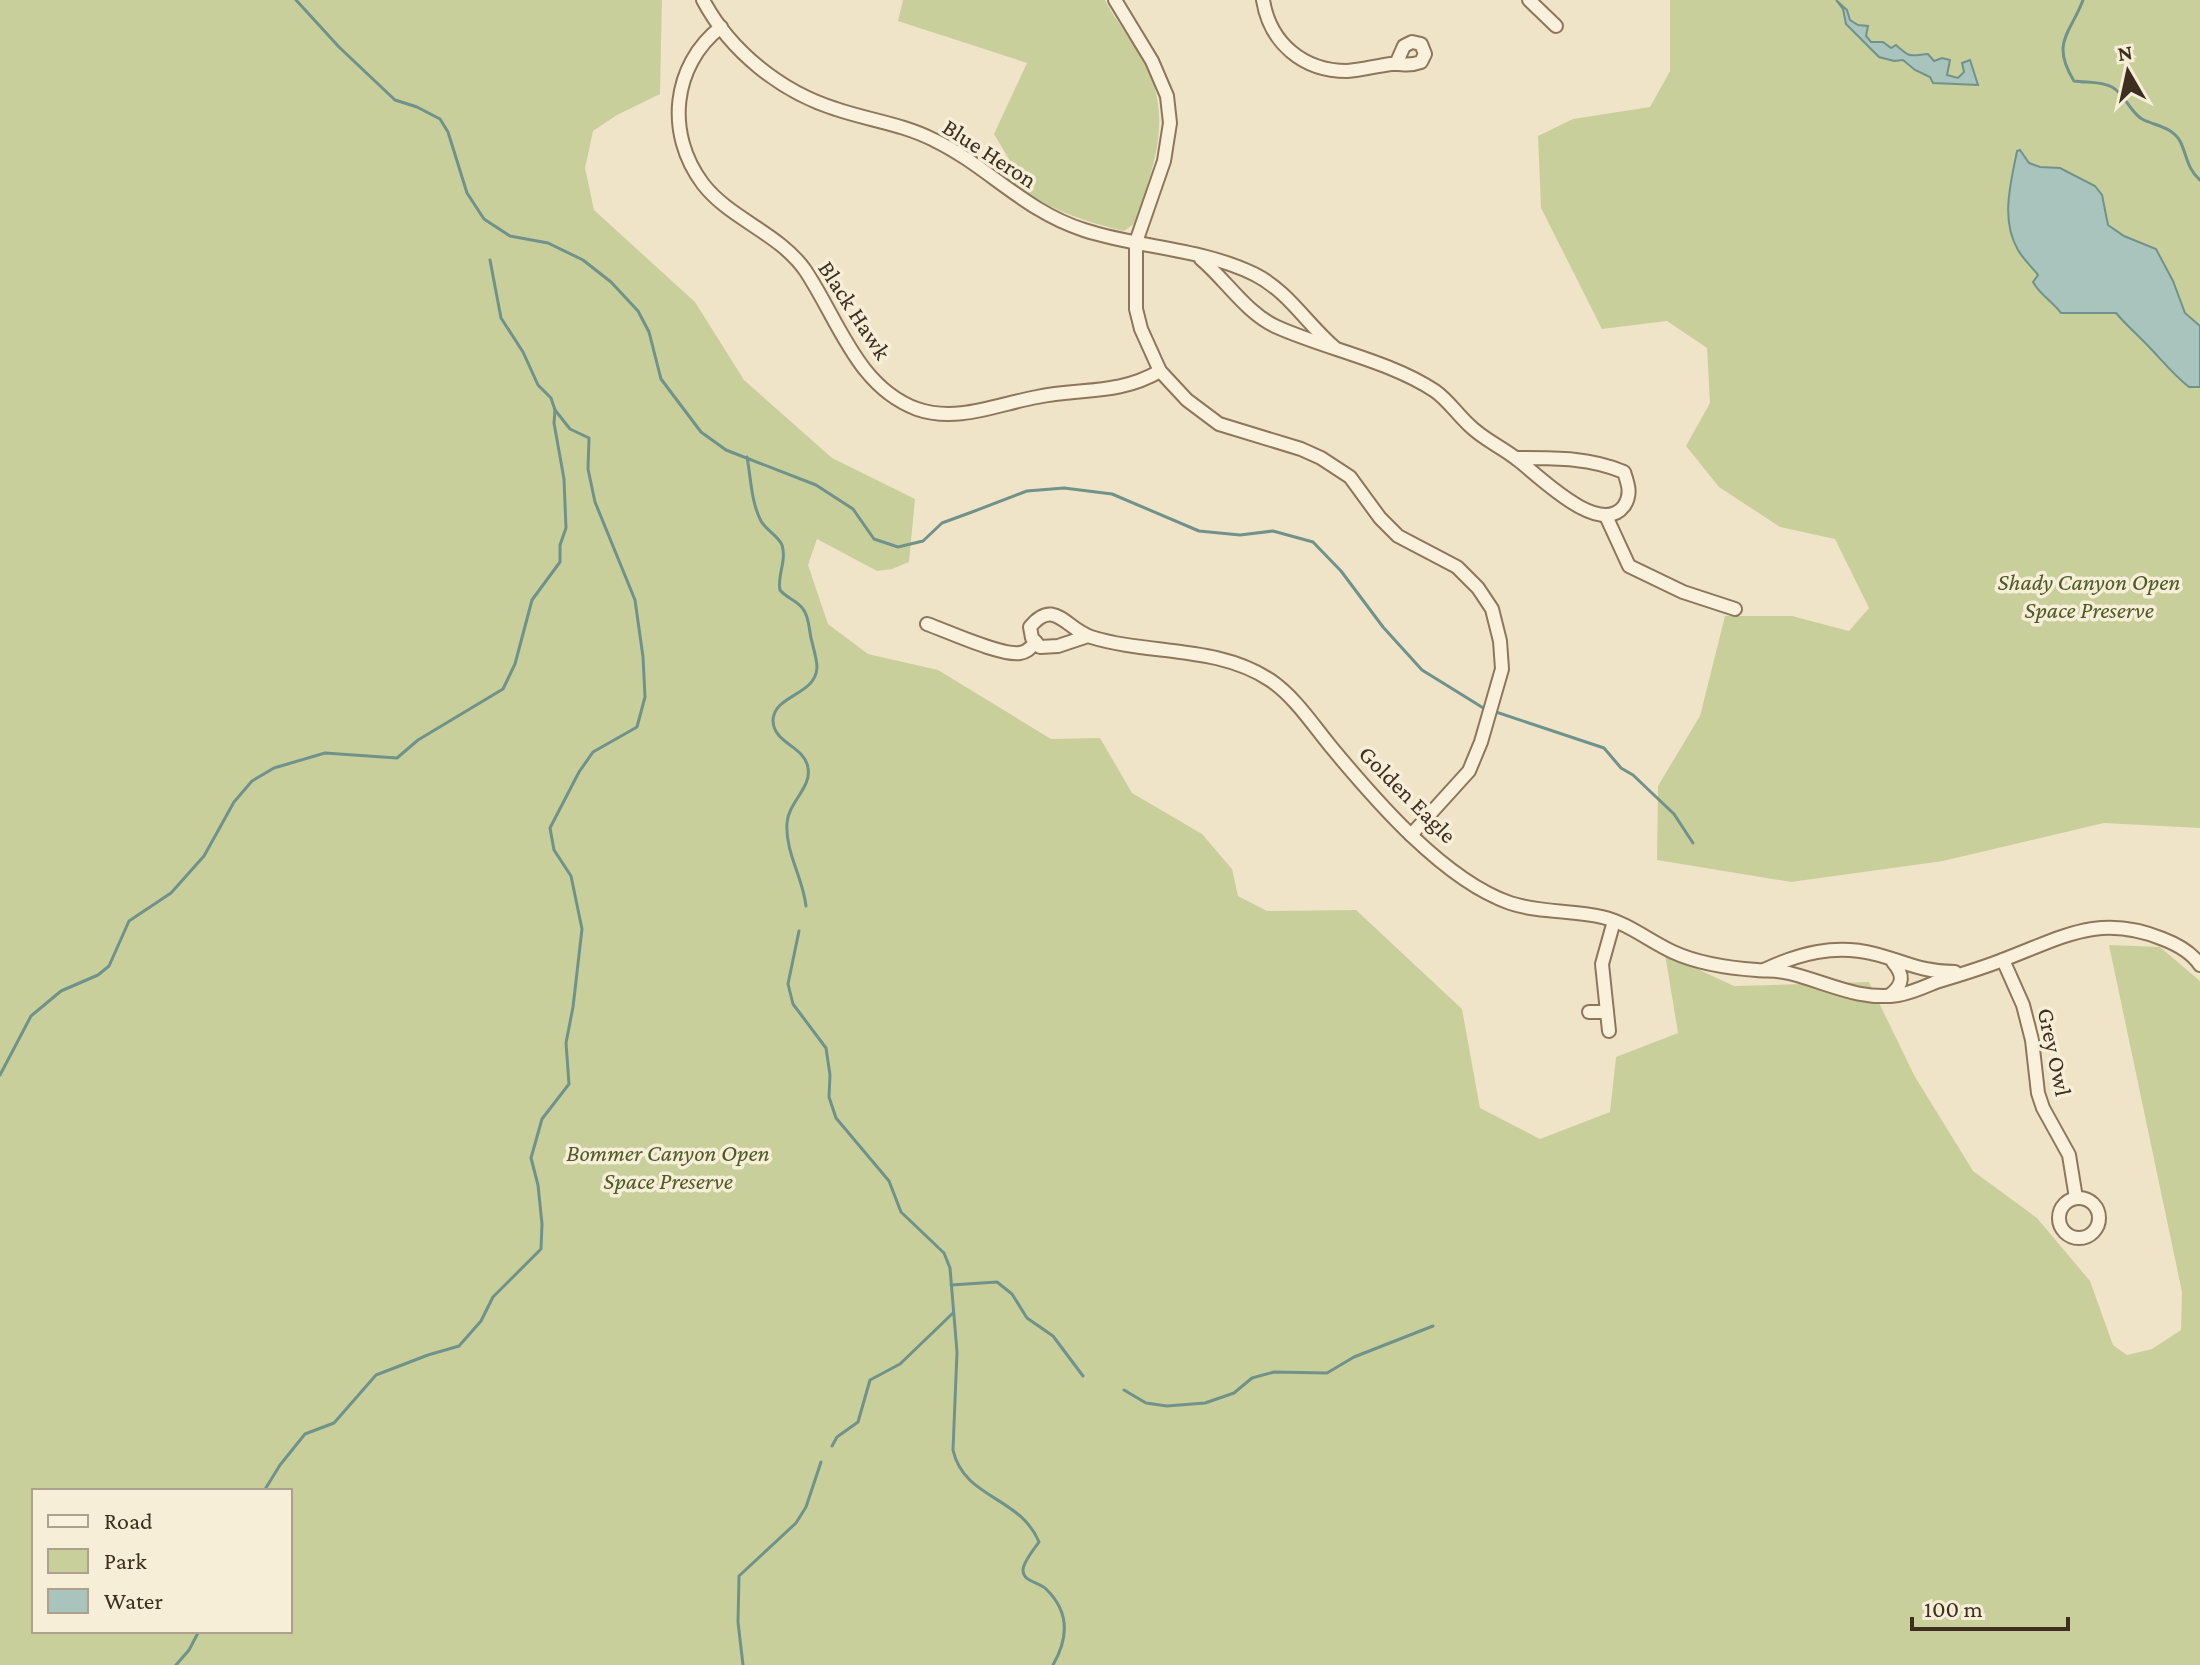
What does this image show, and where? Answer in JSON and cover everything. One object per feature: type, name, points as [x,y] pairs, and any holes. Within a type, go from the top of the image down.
[{"type":"street","name":"Blue Heron","points":[[703,0],[721,27],[757,66],[809,100],[933,139],[1038,211],[1085,230],[1195,255],[1254,274],[1286,297],[1313,329],[1334,347]]},
{"type":"street","points":[[1115,0],[1152,61],[1167,96],[1170,123],[1164,161],[1136,242],[1136,309],[1141,329],[1160,371],[1187,400],[1219,424],[1301,449],[1350,477],[1380,518],[1398,536],[1457,567],[1478,588],[1492,609],[1500,641],[1502,669],[1481,742],[1469,771],[1411,835]]},
{"type":"street","points":[[1263,0],[1278,38],[1299,59],[1328,69],[1347,71],[1396,64]]},
{"type":"street","points":[[1529,0],[1556,26]]},
{"type":"street","name":"Black Hawk","points":[[721,27],[705,39],[688,64],[681,83],[678,111],[683,141],[692,165],[703,185],[783,246],[804,269],[860,364],[892,396],[918,409],[945,415],[1036,397],[1118,388],[1160,371]]},
{"type":"street","name":"Blue Heron","points":[[1195,255],[1222,277],[1240,299],[1276,327],[1334,347],[1437,392],[1468,425],[1516,458],[1553,490],[1578,505],[1606,516]]},
{"type":"street","points":[[1516,458],[1573,459],[1609,465],[1624,472],[1630,487],[1628,501],[1619,512],[1606,516],[1629,566],[1683,592],[1735,609]]},
{"type":"street","name":"Golden Eagle","points":[[1088,636],[1058,646],[1040,647],[1030,627],[1047,613],[1058,616],[1088,636],[1219,659],[1251,669],[1288,695],[1411,835],[1491,894],[1511,903],[1614,921],[1673,952],[1700,962],[1786,972],[1841,991],[1900,995],[2003,960],[2065,934],[2117,926],[2143,931],[2171,942],[2196,958],[2200,965]]},
{"type":"street","points":[[927,624],[1003,652],[1027,652],[1036,642]]},
{"type":"street","points":[[1609,1031],[1602,964],[1614,921]]},
{"type":"street","name":"Golden Eagle","points":[[1761,971],[1792,956],[1825,950],[1854,950],[1930,972],[1968,972]]},
{"type":"street","points":[[1890,995],[1898,989],[1902,979],[1901,971],[1891,959]]},
{"type":"street","name":"Grey Owl","points":[[2003,960],[2023,1005],[2032,1040],[2038,1093],[2069,1155],[2076,1198]]},
{"type":"street","points":[[1589,1012],[1607,1012]]},
{"type":"green space","name":"Bommer Canyon Open Space Preserve","points":[[0,0],[662,0],[660,94],[617,115],[593,131],[585,168],[594,210],[695,302],[744,380],[832,458],[915,499],[909,562],[892,569],[877,571],[817,539],[808,565],[828,624],[868,654],[938,670],[1051,739],[1100,738],[1132,793],[1202,834],[1232,869],[1238,896],[1267,911],[1356,910],[1462,1009],[1480,1108],[1540,1139],[1610,1112],[1616,1057],[1678,1033],[1665,954],[1734,986],[1869,982],[1914,1075],[1973,1171],[2037,1218],[2090,1281],[2113,1345],[2127,1355],[2152,1349],[2181,1330],[2182,1292],[2109,945],[2160,947],[2200,981],[2200,1665],[0,1665]]},
{"type":"green space","points":[[903,0],[1105,0],[1142,58],[1157,100],[1158,141],[1134,224],[1124,231],[1077,218],[1049,206],[1008,181],[1015,169],[994,134],[1027,63],[898,21]]},
{"type":"green space","name":"Shady Canyon Open Space Preserve","points":[[1670,0],[2200,0],[2200,828],[2104,823],[1943,861],[1791,882],[1657,860],[1658,786],[1700,716],[1725,616],[1792,616],[1849,631],[1869,608],[1835,539],[1780,527],[1719,487],[1686,446],[1710,403],[1707,348],[1667,321],[1602,329],[1541,208],[1538,136],[1573,119],[1650,107],[1670,71]]},
{"type":"water","points":[[1836,0],[1847,10],[1850,20],[1868,26],[1866,36],[1871,42],[1883,42],[1891,48],[1896,45],[1910,55],[1928,54],[1934,61],[1942,58],[1950,60],[1947,75],[1958,78],[1964,72],[1962,63],[1970,60],[1978,85],[1933,83],[1930,77],[1903,60],[1879,57],[1846,24],[1843,9]]},
{"type":"water","points":[[2020,150],[2029,163],[2060,168],[2095,186],[2102,195],[2108,225],[2124,236],[2156,249],[2185,313],[2200,326],[2200,387],[2189,387],[2184,383],[2116,313],[2061,313],[2036,287],[2033,282],[2038,275],[2022,257],[2009,226],[2010,188],[2017,151]]},
{"type":"waterway","points":[[296,0],[339,47],[395,100],[440,119],[448,132],[467,193],[484,219],[510,236],[548,243],[583,260],[611,282],[638,311],[649,332],[661,379],[701,432],[726,450],[816,485],[853,509],[874,539],[898,547],[923,541],[942,523],[1027,491],[1064,488],[1112,494],[1199,531],[1240,535],[1273,531],[1313,542],[1341,571],[1383,627],[1422,670],[1485,709]]},
{"type":"waterway","points":[[2083,0],[2063,47],[2067,68],[2074,81],[2112,87],[2138,116],[2172,132],[2200,180]]},
{"type":"waterway","points":[[0,1075],[31,1016],[61,991],[98,975],[109,966],[129,921],[171,893],[204,856],[234,802],[252,781],[274,768],[325,753],[397,758],[418,740],[503,689],[515,664],[532,600],[560,562],[560,545],[566,528],[564,479],[554,423],[555,410],[551,398],[538,385],[523,352],[501,318],[490,260]]},
{"type":"waterway","points":[[265,1489],[305,1434],[334,1423],[376,1375],[459,1346],[481,1321],[493,1297],[541,1249],[538,1185],[531,1158],[542,1119],[569,1084],[566,1043],[582,929],[571,876],[554,850],[550,828],[593,752],[637,727],[645,697],[635,600],[595,502],[588,469],[589,438],[570,429],[555,410]]},
{"type":"waterway","points":[[747,457],[758,514],[782,545],[780,590],[805,612],[816,660],[815,677],[780,706],[773,721],[778,735],[801,755],[808,768],[807,782],[791,809],[787,823],[789,844],[806,906]]},
{"type":"waterway","points":[[1493,711],[1604,748],[1621,768],[1633,775],[1674,814],[1693,843]]},
{"type":"waterway","points":[[799,931],[788,984],[793,1004],[826,1048],[829,1097],[836,1118],[889,1181],[901,1212],[944,1253],[950,1268],[957,1352],[953,1450],[968,1479],[1019,1515],[1039,1542],[1023,1570],[1026,1577],[1054,1598],[1063,1616],[1064,1636],[1053,1665]]},
{"type":"waterway","points":[[951,1285],[997,1282],[1012,1294],[1027,1318],[1053,1336],[1083,1376]]},
{"type":"waterway","points":[[832,1446],[837,1437],[858,1422],[870,1380],[900,1364],[953,1313]]},
{"type":"waterway","points":[[1124,1390],[1146,1403],[1167,1406],[1205,1403],[1234,1393],[1252,1378],[1274,1372],[1327,1373],[1354,1357],[1433,1326]]},
{"type":"waterway","points":[[743,1665],[738,1622],[739,1576],[796,1523],[806,1507],[821,1462]]},
{"type":"waterway","points":[[176,1665],[198,1633]]}]
